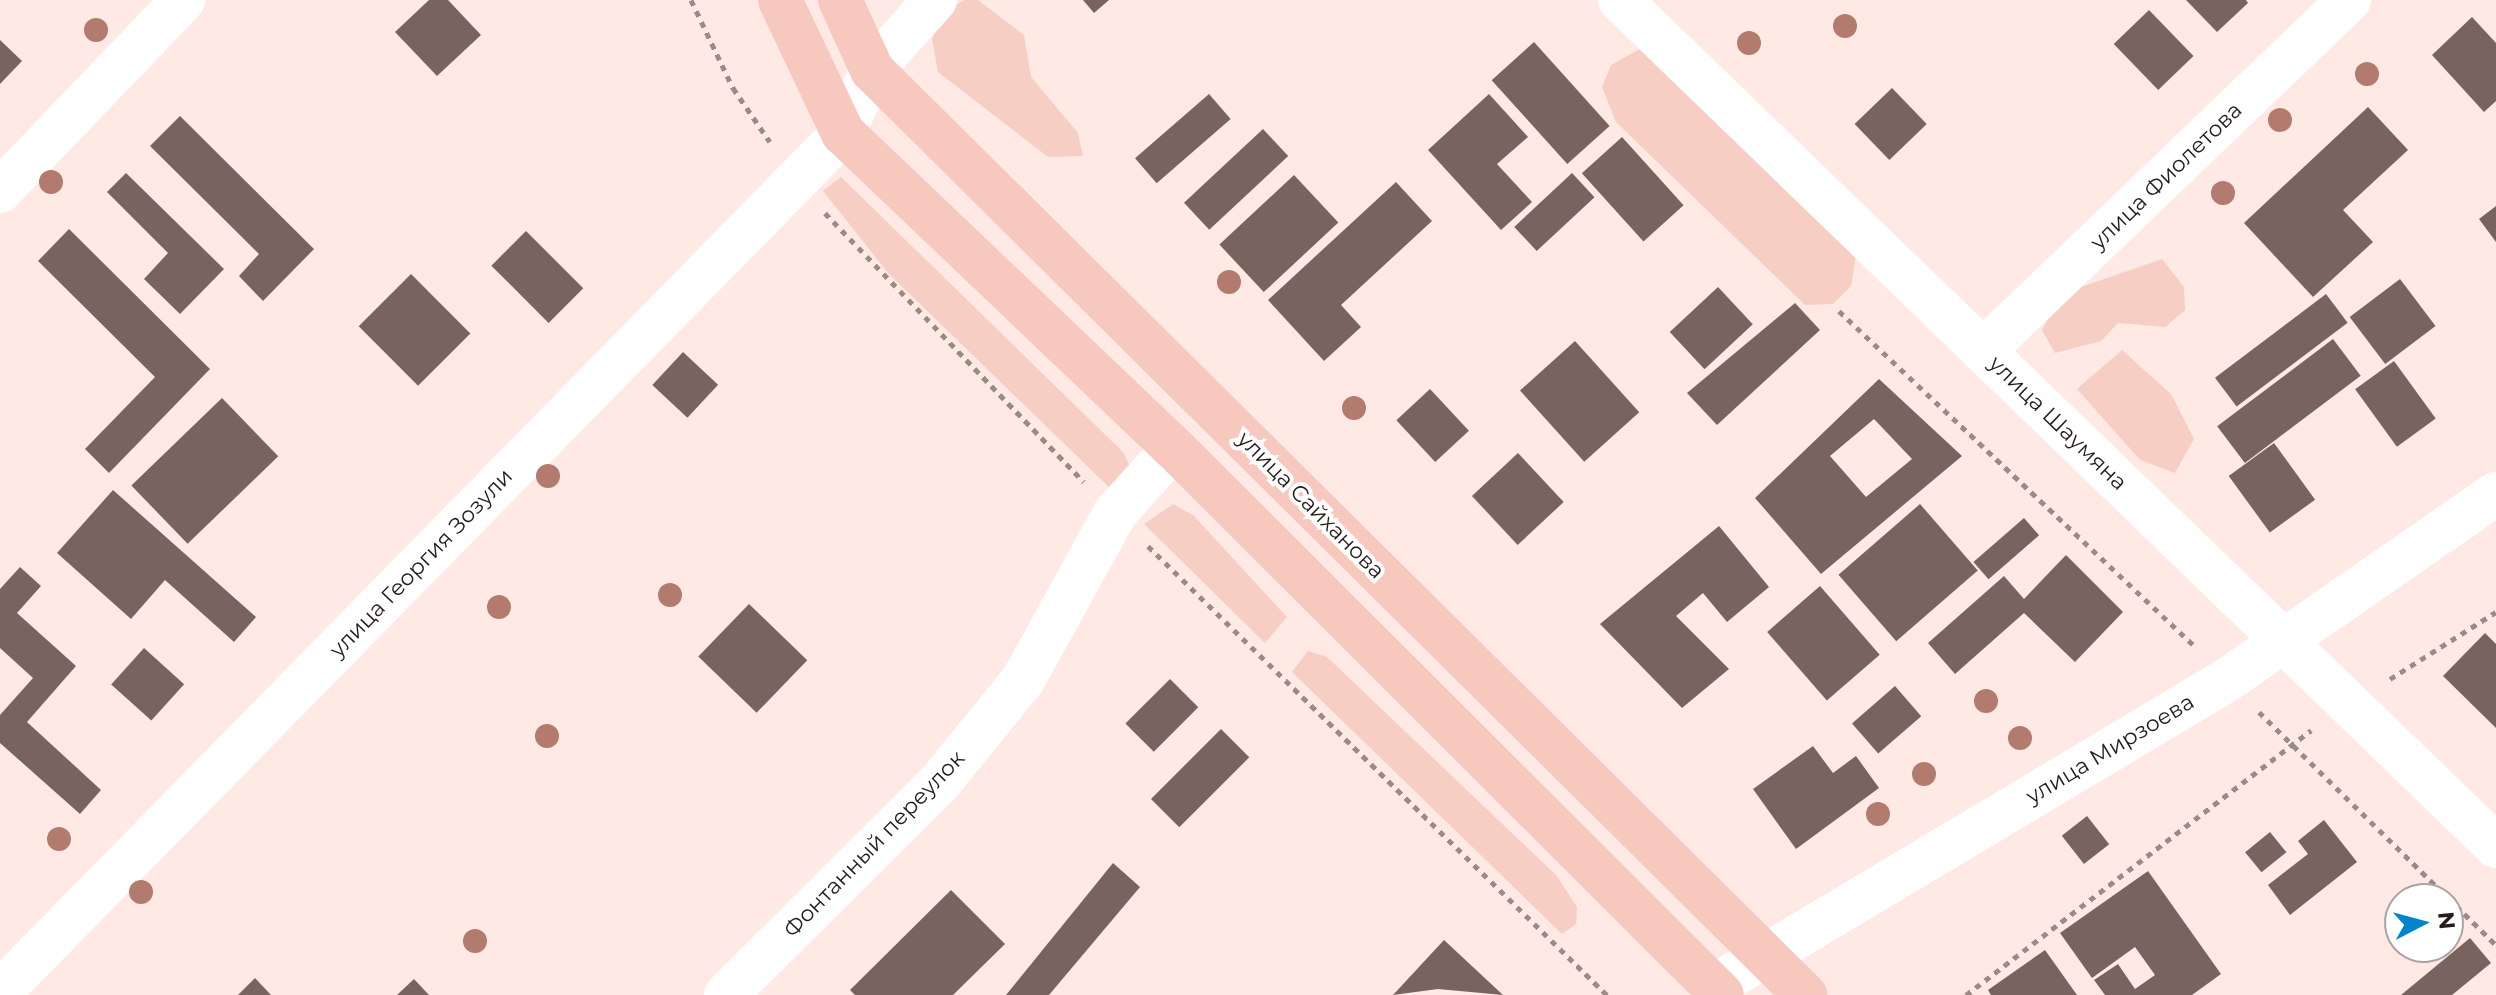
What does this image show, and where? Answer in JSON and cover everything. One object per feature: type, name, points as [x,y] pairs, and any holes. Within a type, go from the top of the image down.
[{"type":"main road","points":[[780,0],[843,133],[1174,448],[1710,992]]},
{"type":"main road","name":"улица Сайханова","points":[[840,0],[872,70],[1805,995]]},
{"type":"street","points":[[0,191],[183,0]]},
{"type":"street","name":"улица Георгия Зозули","points":[[0,992],[843,133],[872,70],[935,0]]},
{"type":"street","name":"улица Шаумяна","points":[[1620,0],[2496,846]]},
{"type":"street","name":"улица Фиолетова","points":[[1983,351],[2349,0]]},
{"type":"street","name":"Фонтанный переулок","points":[[726,995],[949,771],[1023,680],[1115,513],[1174,448]]},
{"type":"street","name":"улица Мирзоева","points":[[1710,992],[1765,954],[2227,680],[2496,494]]},
{"type":"path","points":[[1839,311],[2227,680],[2496,945]]},
{"type":"path","points":[[1966,995],[2349,702],[2496,612]]},
{"type":"shaded area","points":[[965,0],[978,0],[1024,35],[1031,77],[1078,133],[1083,156],[1048,157],[938,72],[932,39],[941,13]]},
{"type":"shaded area","points":[[1645,46],[1856,256],[1851,286],[1833,304],[1805,305],[1616,122],[1602,87],[1611,65]]},
{"type":"shaded area","points":[[841,177],[1123,452],[1130,466],[1115,493],[889,274],[823,191]]},
{"type":"shaded area","points":[[2162,259],[2184,287],[2185,310],[2165,327],[2118,323],[2101,341],[2055,353],[2042,330],[2061,294]]},
{"type":"shaded area","points":[[2122,350],[2171,394],[2194,439],[2175,473],[2140,460],[2077,389]]},
{"type":"shaded area","points":[[1173,504],[1193,515],[1287,617],[1265,643],[1144,524]]},
{"type":"shaded area","points":[[1308,651],[1327,657],[1556,875],[1577,907],[1576,924],[1562,934],[1292,672]]},
{"type":"building","points":[[429,0],[448,0],[481,35],[437,76],[395,32]]},
{"type":"building","points":[[1083,0],[1109,0],[1094,13]]},
{"type":"building","points":[[2186,0],[2246,0],[2248,3],[2217,32]]},
{"type":"building","points":[[2149,10],[2193,56],[2158,90],[2114,44]]},
{"type":"building","points":[[2472,17],[2496,43],[2496,101],[2484,112],[2432,55]]},
{"type":"building","points":[[0,40],[22,61],[0,84]]},
{"type":"building","points":[[1534,42],[1610,126],[1567,164],[1492,80]]},
{"type":"building","points":[[1892,88],[1927,124],[1889,160],[1855,124]]},
{"type":"building","points":[[1209,94],[1231,119],[1157,183],[1135,158]]},
{"type":"building","points":[[1489,94],[1528,137],[1497,164],[1532,202],[1501,230],[1428,150]]},
{"type":"building","points":[[2368,107],[2408,150],[2343,210],[2373,242],[2313,297],[2244,223]]},
{"type":"building","points":[[180,116],[314,249],[263,301],[239,276],[259,254],[150,146]]},
{"type":"building","points":[[1263,129],[1288,156],[1209,230],[1184,203]]},
{"type":"building","points":[[1622,137],[1684,205],[1643,242],[1582,173]]},
{"type":"building","points":[[126,173],[224,269],[180,314],[144,279],[168,253],[107,192]]},
{"type":"building","points":[[1572,173],[1595,197],[1537,251],[1514,227]]},
{"type":"building","points":[[1294,175],[1338,223],[1264,292],[1219,245]]},
{"type":"building","points":[[1396,182],[1432,221],[1341,305],[1361,327],[1324,361],[1268,300]]},
{"type":"building","points":[[2496,206],[2496,242],[2479,219]]},
{"type":"building","points":[[69,229],[210,369],[109,473],[85,449],[155,377],[38,261]]},
{"type":"building","points":[[526,231],[583,288],[549,323],[491,266]]},
{"type":"building","points":[[411,274],[470,333],[418,386],[359,326]]},
{"type":"building","points":[[2400,279],[2436,326],[2385,364],[2350,317]]},
{"type":"building","points":[[1718,287],[1753,324],[1705,369],[1670,332]]},
{"type":"building","points":[[2326,294],[2348,323],[2237,406],[2215,378]]},
{"type":"building","points":[[1795,303],[1820,330],[1717,425],[1687,393]]},
{"type":"building","points":[[2333,339],[2361,376],[2245,463],[2217,426]]},
{"type":"building","points":[[1575,341],[1639,412],[1584,462],[1520,391]]},
{"type":"building","points":[[683,352],[718,385],[687,418],[652,385]]},
{"type":"building","points":[[2394,361],[2436,418],[2397,447],[2355,389]]},
{"type":"building","points":[[1879,379],[1962,456],[1821,574],[1755,498]],"holes":[[[1874,419],[1912,459],[1866,497],[1830,456]]]},
{"type":"building","points":[[1430,389],[1469,431],[1435,462],[1396,420]]},
{"type":"building","points":[[222,398],[278,456],[188,544],[131,486]]},
{"type":"building","points":[[2274,443],[2315,500],[2270,533],[2229,476]]},
{"type":"building","points":[[1518,453],[1564,502],[1518,545],[1472,496]]},
{"type":"building","points":[[113,490],[256,617],[234,642],[165,580],[131,619],[57,553]]},
{"type":"building","points":[[1920,504],[1978,570],[1896,641],[1838,575]]},
{"type":"building","points":[[2024,518],[2039,535],[1989,579],[1973,562]]},
{"type":"building","points":[[1719,526],[1769,587],[1727,622],[1703,593],[1676,616],[1729,669],[1682,708],[1600,624]]},
{"type":"building","points":[[2066,555],[2123,612],[2075,662],[2024,613],[1955,674],[1928,643],[2004,576],[2024,599]]},
{"type":"building","points":[[20,567],[41,586],[17,613],[76,666],[27,722],[101,790],[80,814],[0,743],[0,715],[33,678],[0,648],[0,589]]},
{"type":"building","points":[[1820,586],[1880,655],[1827,701],[1767,632]]},
{"type":"building","points":[[749,604],[807,660],[757,713],[698,657]]},
{"type":"building","points":[[2485,633],[2496,644],[2496,728],[2443,676]]},
{"type":"building","points":[[144,648],[184,684],[151,721],[111,684]]},
{"type":"building","points":[[1170,679],[1198,707],[1154,752],[1125,724]]},
{"type":"building","points":[[1895,686],[1921,716],[1878,754],[1852,723]]},
{"type":"building","points":[[1221,729],[1249,757],[1179,827],[1151,799]]},
{"type":"building","points":[[1813,746],[1833,773],[1856,756],[1879,788],[1796,849],[1753,789]]},
{"type":"building","points":[[2087,816],[2109,844],[2084,864],[2062,836]]},
{"type":"building","points":[[2324,820],[2357,862],[2290,915],[2268,885],[2308,854],[2298,841]]},
{"type":"building","points":[[2270,832],[2286,852],[2261,872],[2245,852]]},
{"type":"building","points":[[1113,863],[1140,887],[1049,995],[1006,995]]},
{"type":"building","points":[[2148,871],[2221,974],[2192,995],[2105,995],[2094,980],[2118,964],[2135,989],[2155,975],[2135,947],[2092,978],[2060,933]]},
{"type":"building","points":[[951,890],[1005,944],[953,995],[855,995],[850,990]]},
{"type":"building","points":[[2470,938],[2491,963],[2452,995],[2401,995],[2440,963],[2464,963],[2464,943]]},
{"type":"building","points":[[1444,940],[1503,995],[1438,989],[1393,995]]},
{"type":"building","points":[[2045,950],[2077,995],[1991,995],[1988,990]]},
{"type":"building","points":[[255,978],[271,995],[238,995]]},
{"type":"building","points":[[414,979],[429,995],[397,995]]}]
